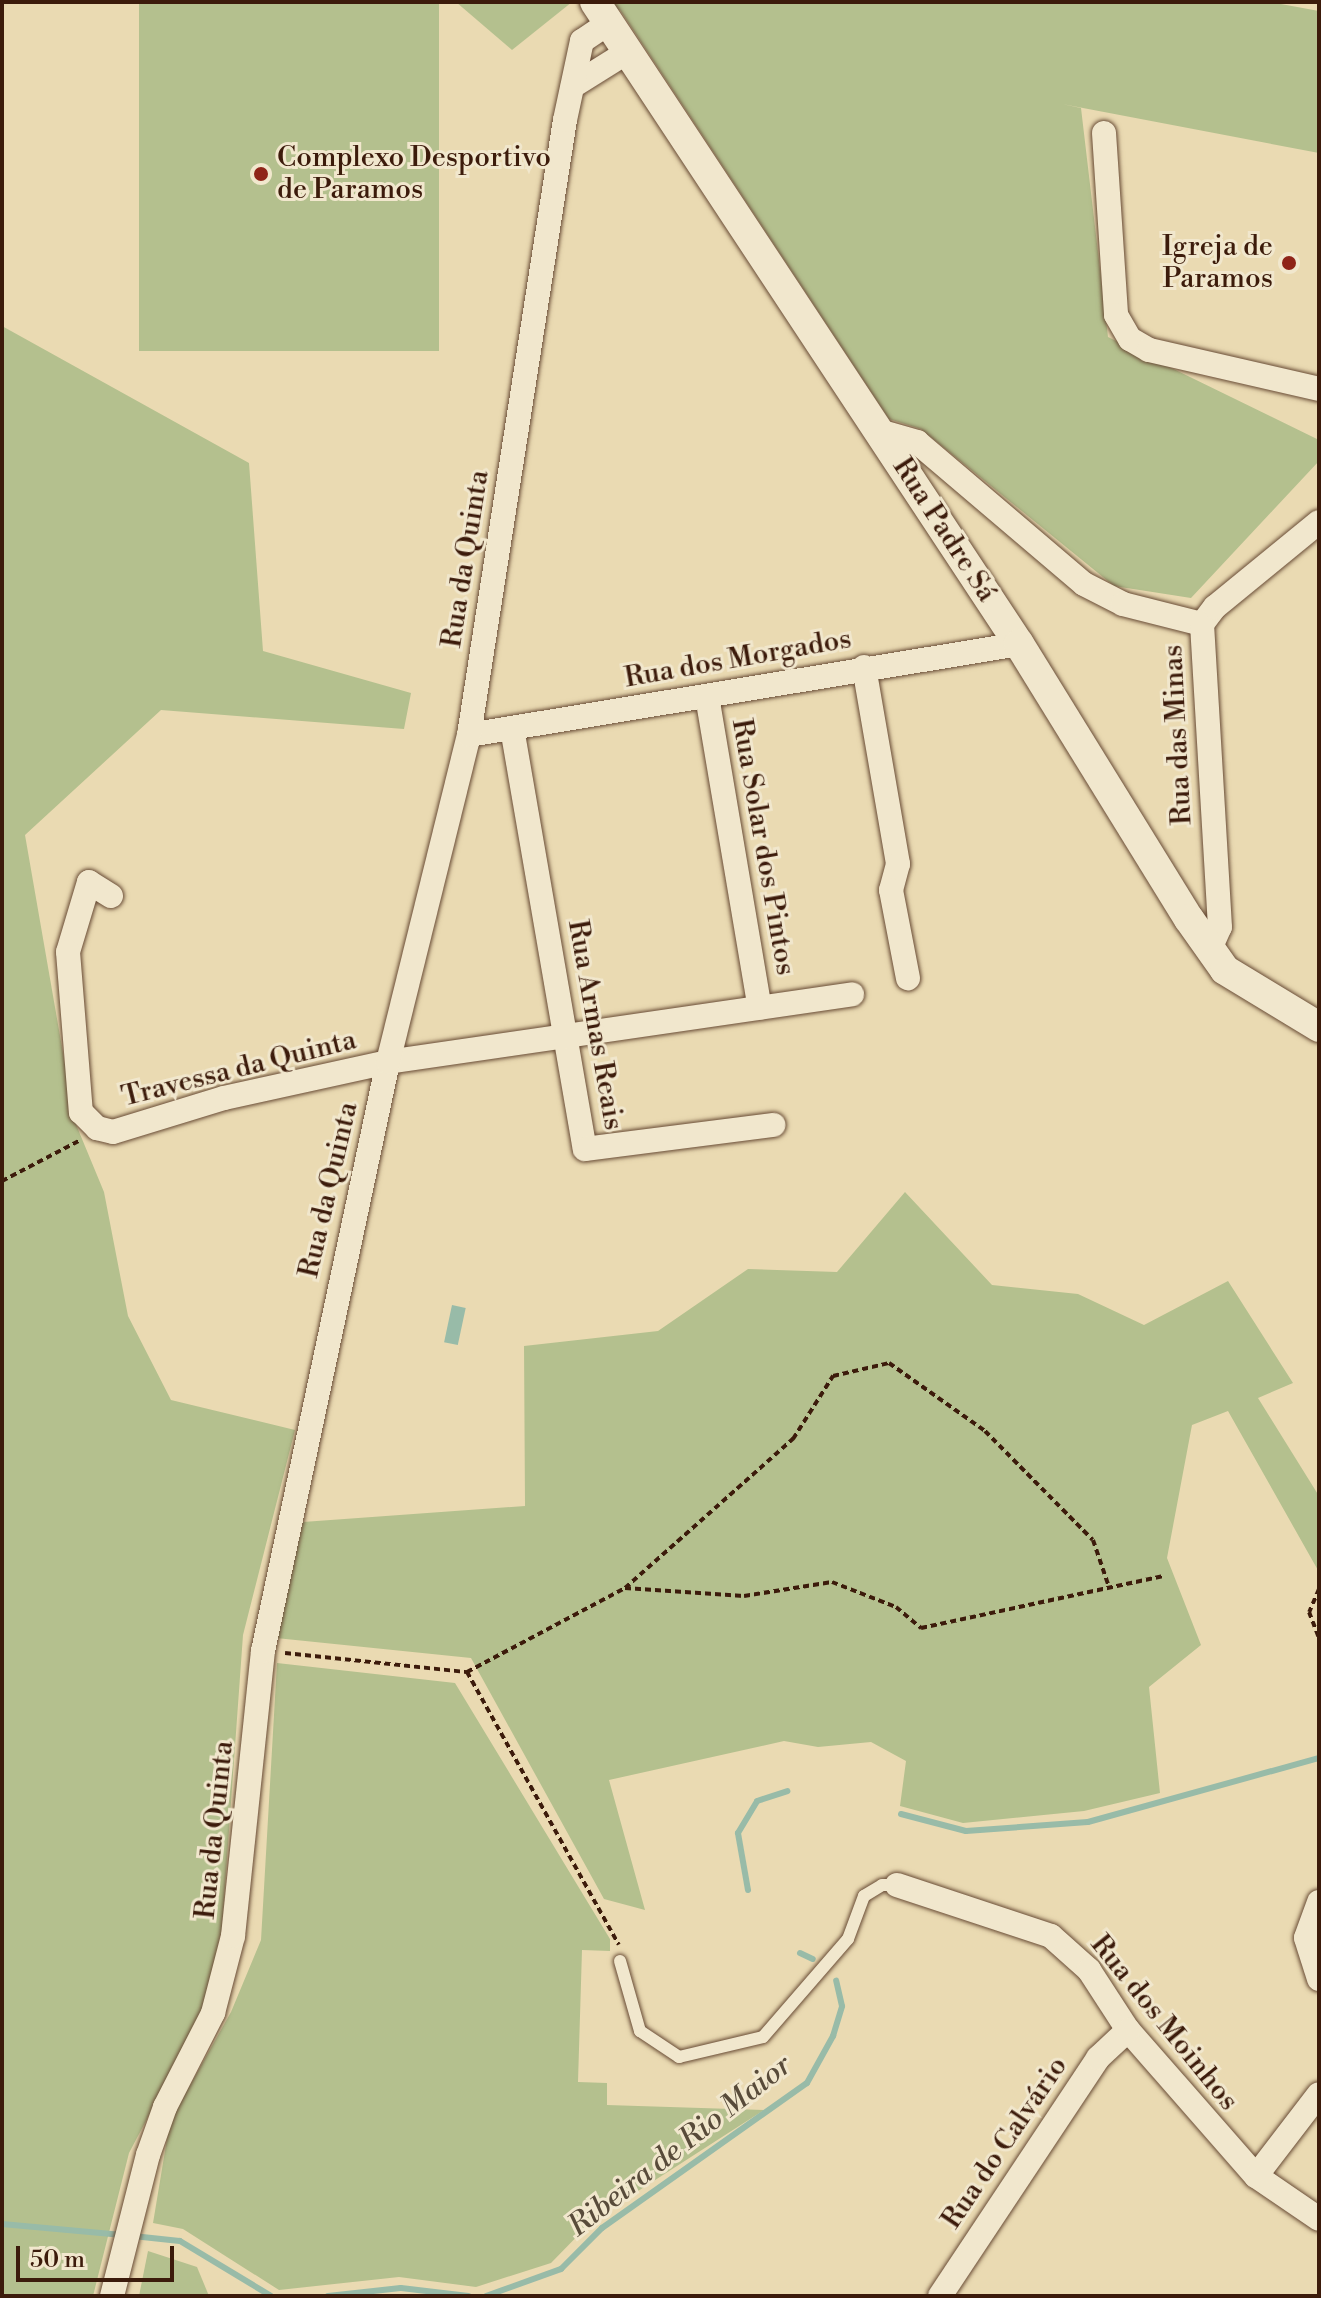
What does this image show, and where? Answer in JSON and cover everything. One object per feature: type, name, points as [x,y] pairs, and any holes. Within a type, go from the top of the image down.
[{"type":"street","name":"Rua Padre Sá","points":[[603,12],[1019,644],[1210,949],[1225,970],[1319,1027]]},
{"type":"street","name":"Rua da Quinta","points":[[113,2292],[148,2155],[165,2107],[213,2013],[233,1936],[263,1651],[388,1062],[469,735],[573,86],[582,41],[603,12]]},
{"type":"street","points":[[573,86],[629,51]]},
{"type":"street","points":[[1104,133],[1116,315],[1130,339],[1149,350],[1319,389]]},
{"type":"street","points":[[879,431],[917,442],[1084,584],[1123,604],[1166,611],[1202,624]]},
{"type":"street","name":"Rua das Minas","points":[[1210,949],[1220,927],[1202,624],[1215,607],[1319,522]]},
{"type":"street","name":"Rua dos Morgados","points":[[469,735],[864,667],[1019,644]]},
{"type":"street","points":[[864,667],[898,864],[891,890],[908,978]]},
{"type":"street","name":"Rua Solar dos Pintos","points":[[707,696],[760,1008]]},
{"type":"street","name":"Rua Armas Reais","points":[[512,728],[585,1149],[773,1125]]},
{"type":"street","name":"Travessa da Quinta","points":[[111,896],[89,882],[68,952],[81,1112],[97,1128],[113,1132],[224,1098],[388,1062],[852,994]]},
{"type":"street","name":"Rua dos Moinhos","points":[[897,1885],[1028,1924],[1051,1936],[1089,1970],[1128,2030],[1256,2176],[1319,2219]]},
{"type":"street","points":[[1319,1902],[1306,1938],[1319,1979]]},
{"type":"street","name":"Rua do Calvário","points":[[940,2296],[1098,2058],[1128,2030]]},
{"type":"street","points":[[1256,2176],[1319,2094]]},
{"type":"lane","points":[[620,1961],[640,2031],[679,2057],[763,2037],[848,1939],[864,1896],[882,1885],[897,1885]]},
{"type":"path","points":[[2,1181],[97,1128]]},
{"type":"path","points":[[263,1651],[467,1672],[625,1588],[793,1439],[833,1376],[889,1363],[985,1431],[1093,1540],[1109,1588]]},
{"type":"path","points":[[625,1588],[744,1596],[832,1582],[896,1607],[921,1628],[1163,1576]]},
{"type":"path","points":[[1319,1589],[1309,1612],[1319,1638]]},
{"type":"path","points":[[467,1672],[618,1938],[620,1961]]},
{"type":"shaded area","name":"Complexo Desportivo de Paramos","points":[[139,2],[439,2],[439,351],[139,351]]},
{"type":"shaded area","points":[[456,2],[572,2],[512,50]]},
{"type":"shaded area","points":[[590,2],[1270,2],[1319,11],[1319,153],[1062,104],[1081,108],[1108,337],[1319,440],[1319,461],[1191,598],[1114,586],[921,429],[889,419],[620,10]]},
{"type":"shaded area","points":[[2,326],[249,463],[263,651],[411,693],[404,729],[161,710],[25,835],[75,1122],[104,1192],[128,1316],[171,1400],[295,1430],[243,1635],[222,1928],[202,2015],[129,2153],[93,2296],[2,2296]]},
{"type":"shaded area","points":[[905,1192],[992,1285],[1078,1294],[1144,1325],[1228,1281],[1293,1383],[1258,1398],[1319,1496],[1319,1572],[1228,1411],[1192,1425],[1167,1558],[1201,1645],[1149,1687],[1160,1793],[1084,1811],[963,1823],[900,1806],[906,1761],[871,1742],[818,1747],[784,1741],[609,1780],[645,1910],[604,1899],[471,1658],[276,1638],[303,1522],[525,1506],[524,1346],[658,1331],[748,1269],[837,1272]]},
{"type":"shaded area","points":[[452,1305],[466,1308],[458,1345],[444,1342]]},
{"type":"shaded area","points":[[277,1663],[455,1683],[610,1939],[610,1951],[582,1950],[578,2082],[607,2083],[607,2105],[764,2110],[593,2220],[551,2263],[476,2287],[399,2277],[279,2290],[183,2229],[153,2223],[170,2121],[231,2012],[261,1940]]},
{"type":"shaded area","points":[[148,2251],[197,2267],[209,2296],[139,2296]]},
{"type":"waterway","name":"Ribeira de Rio Maior","points":[[901,1814],[966,1831],[1088,1822],[1319,1758]]},
{"type":"waterway","points":[[748,1890],[738,1833],[757,1801],[787,1791]]},
{"type":"waterway","points":[[800,1953],[813,1959]]},
{"type":"waterway","name":"Ribeira de Rio Maior","points":[[486,2296],[561,2269],[602,2228],[807,2083],[833,2036],[842,2006],[836,1981]]},
{"type":"waterway","name":"Ribeira de Rio Maior","points":[[2,2224],[122,2235]]},
{"type":"waterway","name":"Ribeira de Rio Maior","points":[[133,2236],[180,2241],[271,2296]]},
{"type":"waterway","name":"Ribeira de Rio Maior","points":[[328,2296],[401,2288],[469,2296]]},
{"type":"place","name":"Complexo Desportivo de Paramos","points":[[261,174]]},
{"type":"place","name":"Igreja de Paramos","points":[[1289,263]]}]
